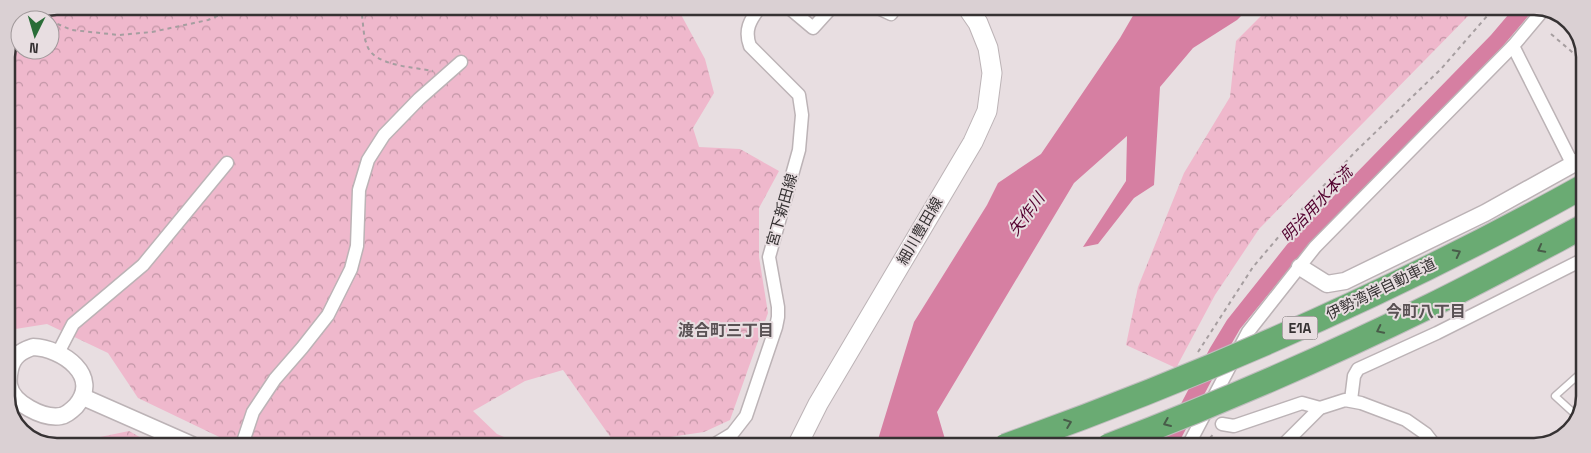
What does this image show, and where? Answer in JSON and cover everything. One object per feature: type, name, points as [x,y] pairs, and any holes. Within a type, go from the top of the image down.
[{"type":"highway","name":"伊勢湾岸自動車道","points":[[1026,438],[1145,393],[1330,314],[1456,253],[1576,191]]},
{"type":"highway","name":"E1A","points":[[1129,438],[1342,348],[1433,304],[1576,230]]},
{"type":"main road","name":"細川豊田線","points":[[801,438],[818,404],[973,142],[987,111],[992,73],[988,48],[978,23],[972,15]]},
{"type":"street","name":"宮下新田線","points":[[725,438],[732,434],[746,416],[776,327],[778,307],[769,257],[799,150],[802,116],[799,95],[750,46],[747,38],[747,29],[754,15]]},
{"type":"street","points":[[798,15],[813,28],[825,15]]},
{"type":"street","points":[[1192,438],[1248,332],[1300,267],[1316,248],[1513,46],[1539,15]]},
{"type":"street","points":[[1513,46],[1576,158]]},
{"type":"street","points":[[244,438],[253,412],[275,379],[328,315],[352,269],[357,246],[359,190],[368,160],[384,135],[419,99],[461,62]]},
{"type":"street","points":[[58,353],[73,324],[143,265],[227,163]]},
{"type":"street","points":[[1300,267],[1327,284],[1345,281],[1485,213],[1576,163]]},
{"type":"street","points":[[1350,400],[1354,376],[1358,369],[1437,333],[1576,263]]},
{"type":"street","points":[[15,356],[33,347],[58,353],[76,364],[82,376],[84,386],[83,397],[71,411],[62,416],[50,416],[37,412],[15,397]]},
{"type":"street","points":[[83,397],[176,438]]},
{"type":"street","points":[[1290,438],[1320,408],[1350,400],[1406,420],[1429,438]]},
{"type":"street","points":[[1222,424],[1234,426],[1302,403],[1320,408]]},
{"type":"lane","points":[[1573,412],[1555,396],[1576,377]]},
{"type":"path","points":[[60,25],[72,30],[119,35],[152,32],[208,20],[220,15]]},
{"type":"path","points":[[361,15],[367,47],[372,55],[382,61],[447,74]]},
{"type":"path","points":[[1194,359],[1253,267],[1303,208],[1355,152],[1441,69],[1488,15]]},
{"type":"path","points":[[1551,34],[1576,56]]},
{"type":"path","points":[[1210,438],[1222,424]]},
{"type":"green space","points":[[60,15],[681,15],[705,59],[714,93],[693,128],[699,147],[740,149],[779,171],[759,208],[759,257],[768,313],[730,420],[704,432],[663,438],[611,438],[563,370],[525,381],[473,411],[497,434],[506,438],[221,438],[138,398],[108,353],[47,324],[15,329],[15,60],[60,60]]},
{"type":"green space","points":[[1262,15],[1469,15],[1259,229],[1215,295],[1176,368],[1126,345],[1138,287],[1184,173],[1230,97],[1236,41]]},
{"type":"green space","points":[[129,431],[142,438],[95,438]]},
{"type":"water","name":"矢作川","points":[[1133,15],[1242,15],[1193,48],[1160,87],[1154,185],[1134,198],[1098,244],[1083,247],[1126,181],[1127,136],[1074,183],[937,412],[945,438],[878,438],[914,322],[987,205],[998,183],[1041,154],[1120,38]]},
{"type":"water","name":"明治用水本流","points":[[1508,15],[1529,15],[1502,47],[1302,253],[1240,329],[1181,438],[1163,438],[1210,348],[1227,320],[1289,242],[1491,35]]},
{"type":"district","name":"今町八丁目","points":[[1426,311]]},
{"type":"district","name":"渡合町三丁目","points":[[726,330]]}]
